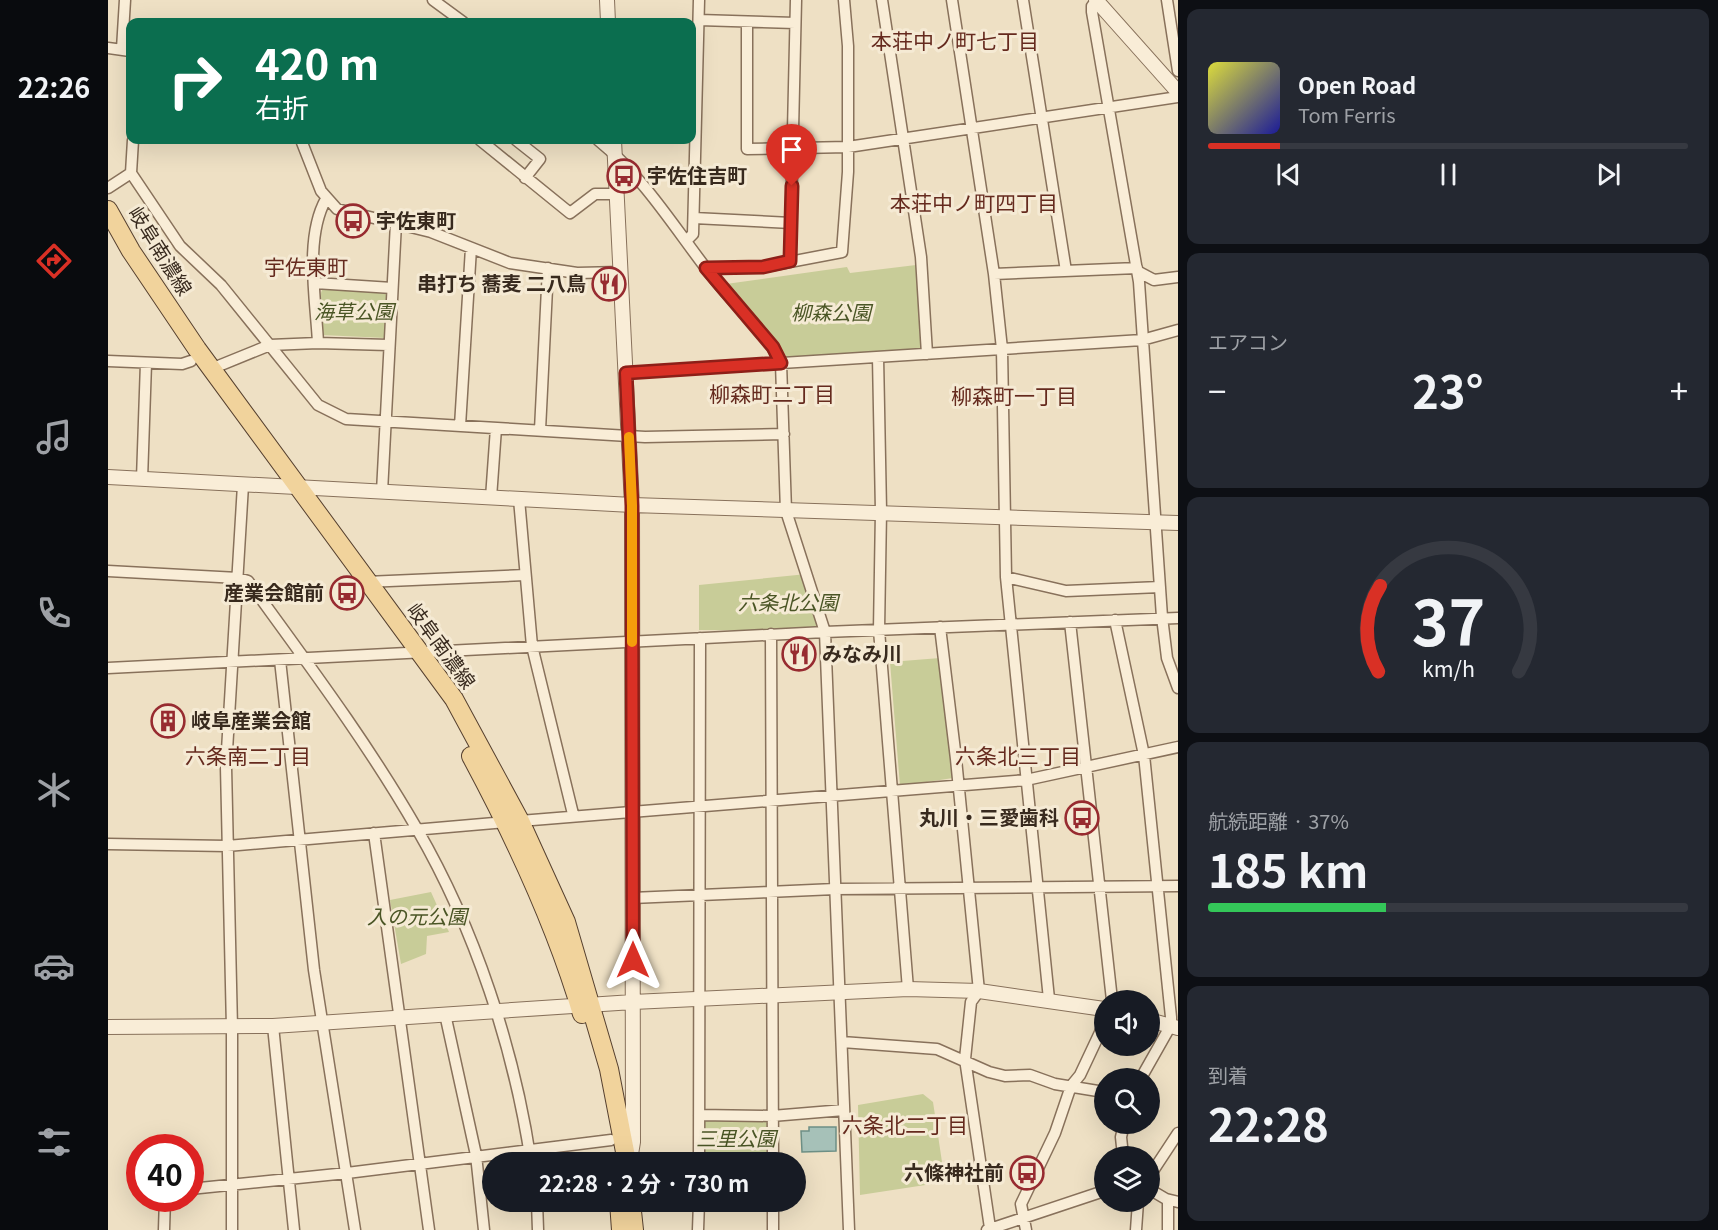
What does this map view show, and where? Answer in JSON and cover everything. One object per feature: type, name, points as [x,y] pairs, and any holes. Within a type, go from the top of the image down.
[{"type":"main road","name":"岐阜南濃線","points":[[108,210],[131,251],[289,487],[412,654],[454,699],[513,821],[566,922],[586,1005],[613,1152]]},
{"type":"main road","name":"岐阜南濃線","points":[[108,233],[191,361],[366,582],[412,654]]},
{"type":"main road","name":"岐阜南濃線","points":[[586,1005],[609,1070],[626,1152]]},
{"type":"main road","points":[[620,1212],[621,1230]]},
{"type":"main road","points":[[632,1212],[634,1230]]},
{"type":"street","points":[[108,48],[126,50],[125,0]]},
{"type":"street","points":[[433,0],[458,18]]},
{"type":"street","points":[[607,0],[608,18]]},
{"type":"street","points":[[696,139],[699,0]]},
{"type":"street","points":[[790,261],[796,0]]},
{"type":"street","points":[[706,268],[763,267],[842,252],[848,147],[848,46],[844,0]]},
{"type":"street","points":[[882,0],[921,257],[927,354]]},
{"type":"street","points":[[952,0],[994,274],[1002,349],[1006,577],[1049,999]]},
{"type":"street","points":[[1023,0],[1066,271]]},
{"type":"street","points":[[1167,0],[1178,70]]},
{"type":"street","points":[[1178,92],[1096,1],[1092,6],[1092,12],[1137,270],[1162,617],[1167,658],[1178,687]]},
{"type":"street","points":[[699,20],[795,23]]},
{"type":"street","points":[[747,22],[745,147],[848,147],[1178,97]]},
{"type":"street","points":[[133,144],[131,173],[180,246],[221,285],[318,405],[346,419],[629,436],[784,435]]},
{"type":"street","points":[[303,144],[326,199],[337,209],[431,232],[510,263],[577,273],[621,272]]},
{"type":"street","points":[[485,144],[570,213],[595,194],[616,194]]},
{"type":"street","points":[[521,144],[540,159],[525,178]]},
{"type":"street","points":[[686,241],[693,234],[696,144]]},
{"type":"street","points":[[614,146],[632,506],[633,1142],[630,1152]]},
{"type":"street","points":[[614,146],[706,268],[773,347],[781,363],[786,511],[825,632],[849,1230]]},
{"type":"street","points":[[108,188],[131,173]]},
{"type":"street","points":[[318,343],[314,238],[320,209],[326,199]]},
{"type":"street","points":[[694,219],[791,223]]},
{"type":"street","points":[[382,492],[396,223]]},
{"type":"street","points":[[460,426],[471,248]]},
{"type":"street","points":[[540,430],[548,268]]},
{"type":"street","points":[[994,274],[1137,270],[1154,280],[1178,278]]},
{"type":"street","points":[[315,283],[392,288]]},
{"type":"street","points":[[626,373],[1142,340],[1178,330]]},
{"type":"street","points":[[211,369],[270,345],[318,343],[388,345]]},
{"type":"street","points":[[878,357],[881,511],[879,630],[908,989]]},
{"type":"street","points":[[108,361],[182,364],[191,361]]},
{"type":"street","points":[[142,479],[146,363]]},
{"type":"street","points":[[491,498],[496,428]]},
{"type":"street","points":[[108,477],[632,506],[786,511],[881,511],[1178,523]]},
{"type":"street","points":[[232,1230],[232,1028],[226,767],[243,485]]},
{"type":"street","points":[[519,499],[532,646],[573,814]]},
{"type":"street","points":[[108,571],[238,578],[248,581],[305,659],[417,829],[470,939],[495,1011],[529,1150]]},
{"type":"street","points":[[366,582],[525,575]]},
{"type":"street","points":[[1006,577],[1066,591],[1160,587]]},
{"type":"street","points":[[108,668],[771,634],[1178,618]]},
{"type":"street","points":[[1115,620],[1144,755],[1174,1027],[1147,1068]]},
{"type":"street","points":[[1070,622],[1111,990]]},
{"type":"street","points":[[940,627],[959,785],[979,991],[971,1002],[965,1059],[989,1229],[1094,1194]]},
{"type":"street","points":[[771,634],[772,1152]]},
{"type":"street","points":[[699,1152],[700,638]]},
{"type":"street","points":[[280,660],[314,970],[355,1230]]},
{"type":"street","points":[[108,844],[227,846],[573,814],[771,801],[1026,780],[1178,747]]},
{"type":"street","points":[[374,833],[429,1230]]},
{"type":"street","points":[[632,898],[835,889],[1158,888],[1178,886]]},
{"type":"street","points":[[108,1027],[232,1028],[701,998],[908,989],[979,991],[1049,999],[1094,1007]]},
{"type":"street","points":[[445,1014],[476,1155],[484,1230]]},
{"type":"street","points":[[273,1026],[294,1230]]},
{"type":"street","points":[[842,1042],[937,1049],[965,1059],[989,1072],[1005,1076],[1030,1075],[1055,1084],[1094,1090]]},
{"type":"street","points":[[1026,1230],[1021,1204],[1055,1132],[1071,1086],[1080,1075],[1094,1045]]},
{"type":"street","points":[[699,1115],[772,1116],[844,1110]]},
{"type":"street","points":[[1160,1160],[1178,1133]]},
{"type":"street","points":[[204,1188],[347,1173],[476,1155],[611,1140]]},
{"type":"street","points":[[1168,1230],[1173,1201]]},
{"type":"street","points":[[164,1230],[165,1212]]},
{"type":"street","points":[[537,1212],[538,1230]]},
{"type":"street","points":[[698,1230],[699,1212]]},
{"type":"street","points":[[773,1212],[773,1230]]},
{"type":"street","points":[[1136,1230],[1137,1212]]},
{"type":"green space","name":"柳森公園","points":[[916,265],[923,351],[789,360],[726,284],[847,267],[850,273]]},
{"type":"green space","name":"海草公園","points":[[323,287],[388,290],[386,338],[322,335],[321,293]]},
{"type":"green space","name":"六条北公園","points":[[807,574],[823,631],[699,630],[699,585]]},
{"type":"green space","points":[[940,658],[953,778],[900,786],[890,662]]},
{"type":"green space","name":"入の元公園","points":[[431,892],[449,932],[427,936],[426,954],[401,964],[390,900]]},
{"type":"green space","points":[[923,1094],[933,1102],[945,1182],[860,1195],[858,1105]]},
{"type":"green space","name":"三里公園","points":[[699,1115],[772,1116],[773,1152],[699,1152]]},
{"type":"water","points":[[809,1127],[836,1127],[836,1151],[802,1152],[801,1131],[809,1131]]},
{"type":"slow traffic","points":[[629,437],[632,506],[632,642]]},
{"type":"place","name":"宇佐住吉町","points":[[624,176]]},
{"type":"place","name":"宇佐東町","points":[[353,221]]},
{"type":"place","name":"串打ち 蕎麦 二八鳥","points":[[609,284]]},
{"type":"place","name":"産業会館前","points":[[347,593]]},
{"type":"place","name":"みなみ川","points":[[799,654]]},
{"type":"place","name":"岐阜産業会館","points":[[168,721]]},
{"type":"place","name":"丸川・三愛歯科","points":[[1082,818]]},
{"type":"place","name":"六條神社前","points":[[1027,1173]]},
{"type":"district","name":"本荘中ノ町七丁目","points":[[955,42]]},
{"type":"district","name":"本荘中ノ町四丁目","points":[[974,204]]},
{"type":"district","name":"宇佐東町","points":[[306,268]]},
{"type":"district","name":"柳森町二丁目","points":[[772,395]]},
{"type":"district","name":"柳森町一丁目","points":[[1014,397]]},
{"type":"district","name":"六条南二丁目","points":[[248,757]]},
{"type":"district","name":"六条北三丁目","points":[[1018,757]]},
{"type":"district","name":"六条北二丁目","points":[[905,1126]]},
{"type":"route","points":[[633,960],[632,506],[626,373],[781,363],[773,347],[706,268],[741,269],[790,261],[792,186]]}]
